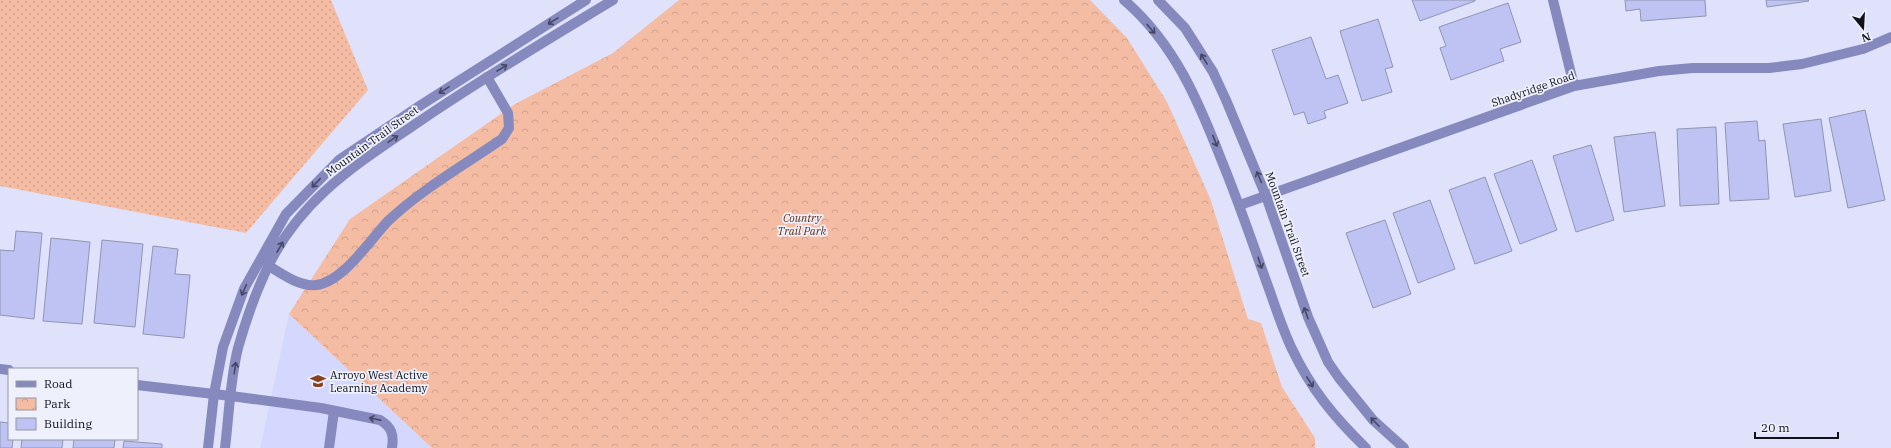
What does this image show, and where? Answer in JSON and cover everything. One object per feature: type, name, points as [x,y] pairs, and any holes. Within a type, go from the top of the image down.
[{"type":"street","name":"Mountain Trail Street","points":[[208,448],[214,394],[223,347],[244,289],[286,214],[339,160],[421,105],[586,0]]},
{"type":"street","name":"Mountain Trail Street","points":[[224,448],[238,349],[248,317],[269,266],[287,235],[300,218],[325,190],[348,170],[452,99],[613,0]]},
{"type":"street","points":[[1124,0],[1154,32],[1180,65],[1202,109],[1240,205],[1282,325],[1292,349],[1319,396],[1338,421],[1366,448]]},
{"type":"street","name":"Mountain Trail Street","points":[[1158,0],[1185,28],[1213,72],[1266,196],[1308,317],[1328,362],[1373,420],[1404,448]]},
{"type":"street","points":[[1553,0],[1574,86]]},
{"type":"street","name":"Shadyridge Road","points":[[1240,205],[1574,86],[1659,71],[1693,68],[1769,68],[1802,64],[1863,49],[1891,37]]},
{"type":"street","points":[[269,266],[306,285],[317,285],[334,278],[348,266],[388,221],[424,192],[502,139],[509,128],[508,113],[487,77]]},
{"type":"street","points":[[138,385],[231,396],[334,411],[380,420],[391,430],[392,448]]},
{"type":"street","points":[[329,448],[334,411]]},
{"type":"shaded area","name":"Arroyo West Active Learning Academy","points":[[289,314],[432,448],[260,448]]},
{"type":"green space","points":[[0,0],[331,0],[368,90],[246,233],[0,186]]},
{"type":"green space","name":"Country Trail Park","points":[[679,0],[1090,0],[1127,38],[1167,102],[1210,198],[1248,319],[1261,323],[1282,387],[1315,438],[1315,448],[432,448],[289,314],[350,219],[515,104],[613,53]]},
{"type":"building","points":[[1412,0],[1475,0],[1475,1],[1420,21]]},
{"type":"building","points":[[1625,0],[1705,0],[1706,16],[1641,21],[1640,9],[1626,11]]},
{"type":"building","points":[[1766,0],[1808,0],[1809,1],[1767,7]]},
{"type":"building","points":[[1508,3],[1521,42],[1500,49],[1504,61],[1451,80],[1440,48],[1446,46],[1439,27]]},
{"type":"building","points":[[1378,19],[1393,67],[1385,69],[1392,92],[1362,101],[1340,31]]},
{"type":"building","points":[[1311,37],[1326,79],[1338,75],[1348,103],[1324,111],[1326,118],[1308,124],[1304,112],[1294,115],[1272,50]]},
{"type":"building","points":[[1865,110],[1885,200],[1848,208],[1829,118]]},
{"type":"building","points":[[1821,119],[1831,191],[1795,197],[1783,124]]},
{"type":"building","points":[[1757,121],[1759,141],[1765,140],[1769,199],[1730,201],[1725,123]]},
{"type":"building","points":[[1716,127],[1719,204],[1680,206],[1677,129]]},
{"type":"building","points":[[1655,132],[1665,206],[1624,212],[1614,137]]},
{"type":"building","points":[[1591,145],[1614,220],[1576,232],[1553,156]]},
{"type":"building","points":[[1532,160],[1557,230],[1520,244],[1494,174]]},
{"type":"building","points":[[1485,177],[1512,251],[1475,264],[1449,190]]},
{"type":"building","points":[[1430,200],[1455,269],[1418,283],[1393,213]]},
{"type":"building","points":[[1385,220],[1411,294],[1373,308],[1346,233]]},
{"type":"building","points":[[16,231],[42,233],[34,319],[0,315],[0,250],[14,251]]},
{"type":"building","points":[[51,238],[90,242],[82,324],[43,321]]},
{"type":"building","points":[[102,240],[143,244],[135,327],[94,323]]},
{"type":"building","points":[[153,246],[178,249],[175,274],[190,275],[184,338],[143,334]]},
{"type":"building","points":[[0,422],[8,423],[8,440],[13,440],[12,448],[0,448]]},
{"type":"building","points":[[22,440],[63,440],[62,448],[21,448]]},
{"type":"building","points":[[74,440],[115,440],[114,448],[73,448]]},
{"type":"building","points":[[124,441],[162,444],[162,448],[123,448]]},
{"type":"place","name":"Arroyo West Active Learning Academy","points":[[318,381]]}]
